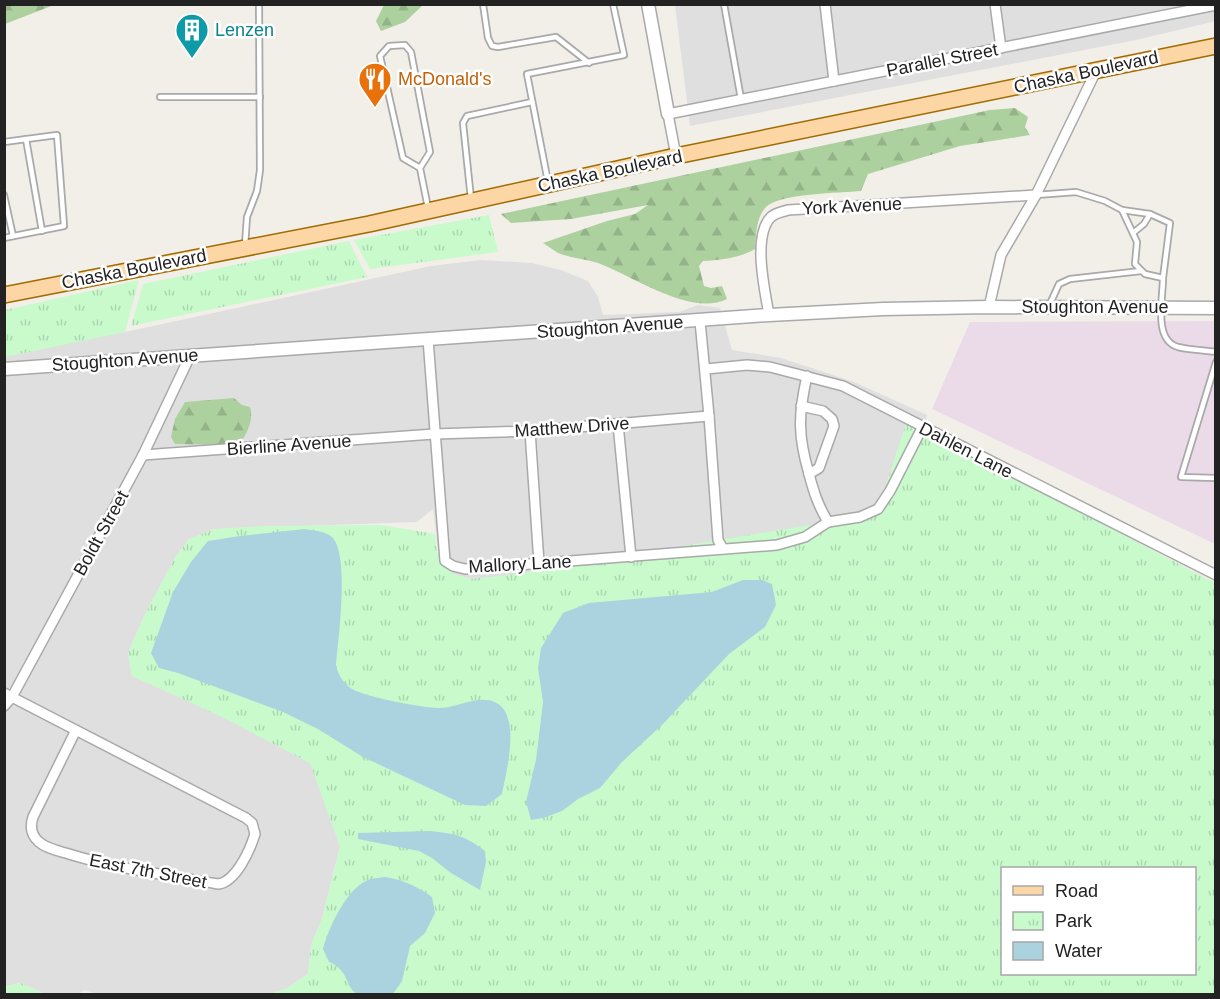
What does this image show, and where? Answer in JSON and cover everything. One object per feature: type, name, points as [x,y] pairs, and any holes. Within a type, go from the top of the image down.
[{"type":"main road","name":"Chaska Boulevard","points":[[4,295],[428,211],[676,156],[1215,46]]},
{"type":"street","points":[[648,4],[676,156]]},
{"type":"street","points":[[825,4],[834,81]]},
{"type":"street","points":[[995,4],[1001,48]]},
{"type":"street","name":"Parallel Street","points":[[668,114],[1215,5]]},
{"type":"street","points":[[989,307],[1001,255],[1036,195],[1096,70]]},
{"type":"street","name":"York Avenue","points":[[770,315],[762,268],[762,252],[765,225],[772,215],[788,210],[1036,195]]},
{"type":"street","name":"Stoughton Avenue","points":[[4,369],[883,309],[1215,308]]},
{"type":"street","points":[[700,321],[706,369],[718,540],[723,549]]},
{"type":"street","points":[[428,339],[434,434]]},
{"type":"street","name":"Boldt Street","points":[[4,706],[8,695],[143,455],[190,356]]},
{"type":"street","name":"Dahlen Lane","points":[[706,369],[747,365],[770,367],[843,386],[1215,575]]},
{"type":"street","points":[[807,376],[801,406],[802,449],[817,504],[828,522],[860,517],[878,509],[896,480],[922,428]]},
{"type":"street","points":[[801,406],[823,411],[832,419],[834,426],[819,468],[809,474]]},
{"type":"street","name":"Matthew Drive","points":[[434,434],[530,431],[709,416]]},
{"type":"street","points":[[618,424],[631,557]]},
{"type":"street","points":[[530,431],[539,563]]},
{"type":"street","name":"Bierline Avenue","points":[[143,455],[434,434]]},
{"type":"street","name":"Mallory Lane","points":[[434,434],[446,561],[453,566],[465,568],[777,545],[805,537],[828,522]]},
{"type":"street","name":"East 7th Street","points":[[8,695],[76,730],[246,818],[252,823],[255,834],[234,876],[225,883],[218,884],[105,864],[52,849],[39,842],[31,830],[33,817],[76,730]]},
{"type":"lane","points":[[245,248],[248,217],[261,170],[259,4]]},
{"type":"lane","points":[[483,4],[488,38],[492,46],[498,47],[556,37],[589,63]]},
{"type":"lane","points":[[549,184],[527,74],[624,55],[613,4]]},
{"type":"lane","points":[[724,4],[741,99]]},
{"type":"lane","points":[[420,168],[402,158],[381,57],[389,46],[405,45],[411,52],[430,152],[420,168],[428,211]]},
{"type":"lane","points":[[160,97],[261,97]]},
{"type":"lane","points":[[471,201],[463,123],[467,116],[531,102]]},
{"type":"lane","points":[[4,142],[57,135],[64,226],[4,238]]},
{"type":"lane","points":[[26,139],[42,231]]},
{"type":"lane","points":[[1036,195],[1076,192],[1106,201],[1122,210],[1150,214],[1170,223],[1161,307],[1164,336],[1175,346],[1215,352]]},
{"type":"lane","points":[[4,195],[13,236]]},
{"type":"lane","points":[[1122,210],[1137,242],[1135,264],[1145,274],[1163,278]]},
{"type":"lane","points":[[1132,233],[1144,224],[1150,214]]},
{"type":"lane","points":[[1049,307],[1059,284],[1070,279],[1141,271]]},
{"type":"lane","points":[[1215,362],[1213,379],[1181,477],[1215,478]]},
{"type":"shaded area","points":[[1215,4],[1216,21],[1136,40],[690,126],[675,5]]},
{"type":"shaded area","points":[[481,260],[532,263],[561,270],[588,281],[598,297],[603,315],[679,312],[698,305],[720,308],[732,350],[781,358],[854,382],[927,415],[920,462],[892,518],[696,561],[471,579],[452,574],[440,566],[433,509],[417,522],[215,529],[189,539],[175,558],[146,612],[128,653],[132,676],[195,703],[274,742],[310,763],[326,791],[340,846],[322,919],[311,945],[308,974],[286,989],[270,994],[96,994],[85,990],[78,994],[45,994],[21,983],[5,986],[5,352],[125,332],[431,266]]},
{"type":"shaded area","points":[[1215,321],[1215,544],[932,409],[970,322]]},
{"type":"green space","points":[[5,4],[54,4],[54,5],[5,24]]},
{"type":"green space","points":[[384,4],[423,5],[405,22],[381,31],[376,21]]},
{"type":"green space","points":[[1015,108],[1028,117],[1025,127],[1030,135],[960,146],[868,174],[861,191],[825,193],[783,199],[772,203],[765,208],[760,217],[755,249],[730,258],[703,261],[699,266],[704,286],[711,288],[722,286],[727,299],[713,303],[697,303],[662,293],[598,263],[558,253],[543,243],[635,214],[648,205],[571,219],[511,223],[501,214],[990,110]]},
{"type":"green space","points":[[489,215],[498,252],[370,269],[354,240]]},
{"type":"green space","points":[[349,241],[367,277],[131,326],[143,284]]},
{"type":"green space","points":[[139,280],[125,332],[5,357],[5,310]]},
{"type":"green space","points":[[234,398],[242,405],[250,407],[251,411],[250,425],[241,442],[227,445],[175,444],[171,437],[175,419],[185,402]]},
{"type":"green space","points":[[907,421],[1215,583],[1215,994],[270,994],[286,989],[308,974],[311,945],[322,919],[340,847],[310,763],[222,717],[132,676],[128,653],[146,612],[175,558],[189,539],[215,529],[265,526],[382,525],[435,534],[437,553],[453,574],[471,579],[508,575],[828,522],[878,509]]},
{"type":"green space","points":[[21,983],[45,994],[5,994],[5,986]]},
{"type":"water","points":[[305,529],[329,535],[337,547],[342,579],[342,598],[336,665],[344,683],[360,693],[395,702],[444,708],[479,700],[494,702],[504,709],[509,721],[510,751],[502,794],[486,806],[465,805],[363,757],[318,729],[283,712],[159,668],[151,653],[173,592],[191,562],[208,541]]},
{"type":"water","points":[[743,580],[762,580],[772,584],[776,605],[765,627],[729,654],[662,725],[622,762],[600,788],[578,799],[562,811],[531,820],[526,802],[536,760],[543,702],[538,668],[541,648],[563,613],[589,603],[712,592]]},
{"type":"water","points":[[430,831],[459,836],[485,851],[486,862],[480,890],[419,851],[358,839],[358,833]]},
{"type":"water","points":[[385,877],[410,884],[432,897],[435,913],[425,933],[410,946],[402,981],[393,994],[362,995],[354,992],[341,970],[329,962],[323,949],[329,931],[345,901],[368,880]]},
{"type":"waterway","points":[[4,6],[8,4]]},
{"type":"place","name":"Lenzen","points":[[192,59]]},
{"type":"place","name":"McDonald's","points":[[375,108]]}]
